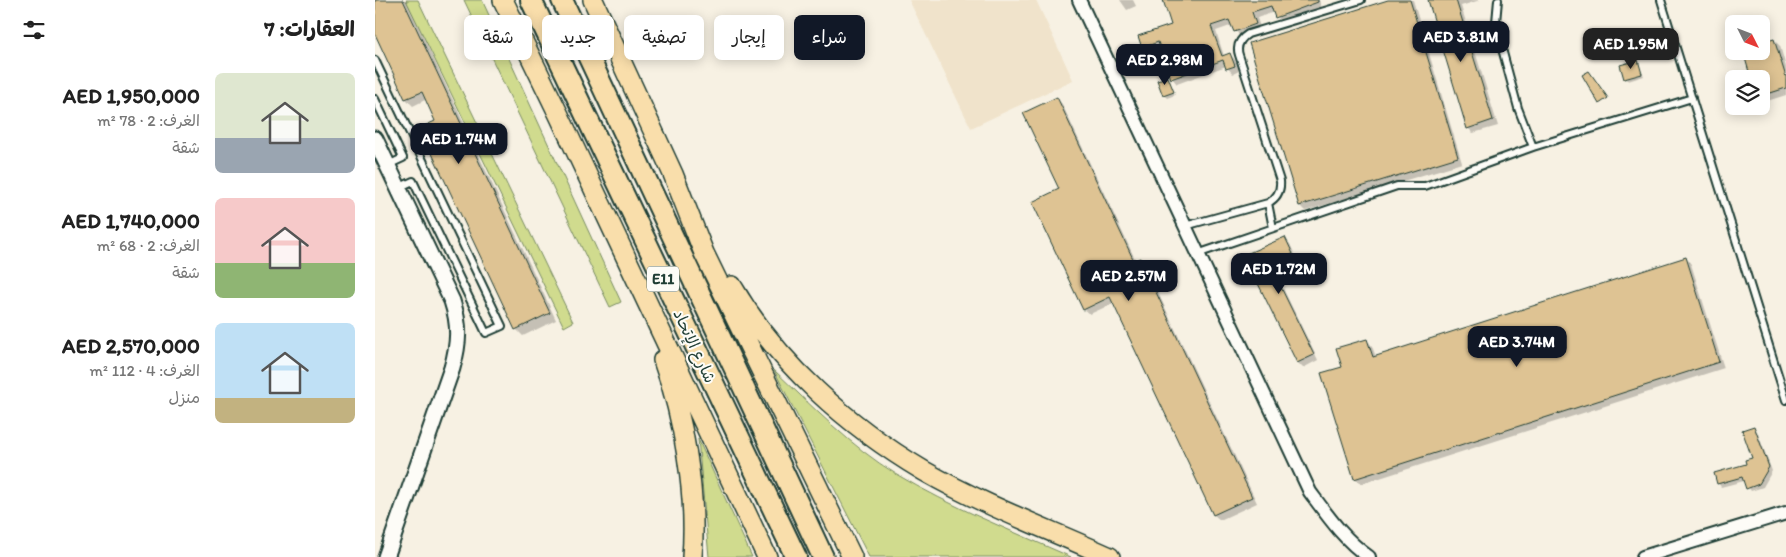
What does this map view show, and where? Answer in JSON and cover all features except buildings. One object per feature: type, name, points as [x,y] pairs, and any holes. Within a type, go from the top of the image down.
[{"type":"highway","name":"شارع الإتحاد","points":[[531,0],[796,557]]},
{"type":"highway","name":"شارع الإتحاد","points":[[562,0],[823,557]]},
{"type":"main road","points":[[503,0],[559,113],[620,247],[767,557]]},
{"type":"main road","points":[[593,0],[673,174],[716,258],[744,306],[772,344],[819,393],[867,433],[924,471],[989,504],[1110,557]]},
{"type":"main road","points":[[673,174],[704,253],[852,557]]},
{"type":"main road","points":[[620,247],[667,372],[677,408],[684,443],[690,496],[692,557]]},
{"type":"street","points":[[1079,0],[1310,492],[1343,534],[1355,547],[1369,557]]},
{"type":"street","points":[[375,139],[452,301],[458,321],[459,336],[452,368],[386,557]]},
{"type":"street","points":[[1643,557],[1786,513]]},
{"type":"lane","points":[[1185,226],[1268,203],[1278,194],[1280,181],[1239,55],[1239,43],[1248,34],[1361,0]]},
{"type":"lane","points":[[1498,0],[1496,16],[1498,34],[1518,108],[1533,147]]},
{"type":"lane","points":[[1661,0],[1786,400]]},
{"type":"lane","points":[[375,60],[502,326],[486,333],[413,181],[398,188]]},
{"type":"lane","points":[[1197,254],[1397,186],[1425,186],[1533,147],[1691,98]]},
{"type":"lane","points":[[375,99],[403,158],[388,166]]},
{"type":"lane","points":[[1268,203],[1273,228]]},
{"type":"shaded area","points":[[909,0],[1036,0],[1073,80],[971,128]]},
{"type":"green space","points":[[406,0],[418,0],[573,322],[564,327]]},
{"type":"green space","points":[[464,0],[482,0],[489,15],[471,15]]},
{"type":"green space","points":[[493,60],[510,60],[621,302],[610,307]]},
{"type":"green space","points":[[774,370],[847,438],[896,474],[960,508],[1071,557],[869,557]]},
{"type":"green space","points":[[698,439],[752,557],[709,557]]}]
